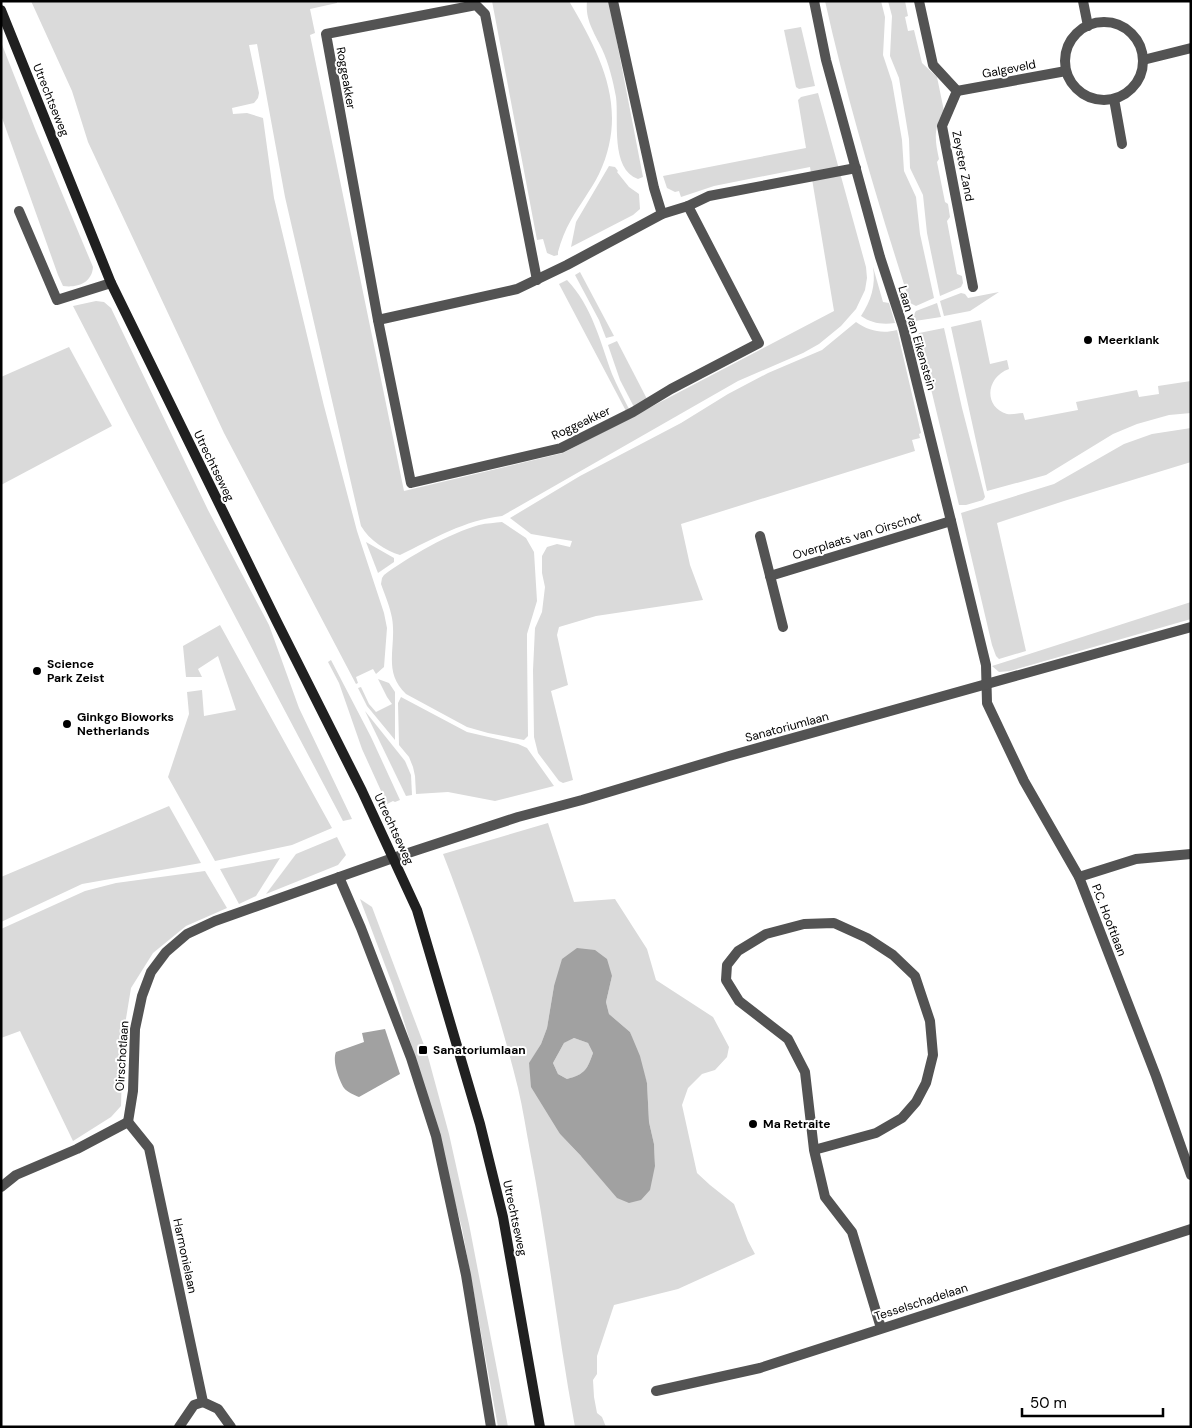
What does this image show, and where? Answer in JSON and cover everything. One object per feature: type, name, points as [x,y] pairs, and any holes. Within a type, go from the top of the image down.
[{"type":"main road","name":"Utrechtseweg","points":[[1,10],[111,283],[277,622],[362,790],[417,910],[480,1124],[503,1216],[540,1427]]},
{"type":"street","points":[[613,1],[654,188],[662,214]]},
{"type":"street","name":"Laan van Eikenstein","points":[[814,1],[826,60],[880,257],[904,327],[986,665],[986,684]]},
{"type":"street","points":[[919,1],[933,65],[957,91]]},
{"type":"street","points":[[1083,1],[1088,26]]},
{"type":"street","name":"Roggeakker","points":[[537,280],[484,14],[476,5],[326,34],[378,320],[411,483],[561,448],[633,412],[671,389],[758,343],[688,206]]},
{"type":"street","points":[[1100,22],[1113,23],[1124,28],[1134,36],[1140,47],[1143,60],[1142,73],[1136,85],[1126,94],[1114,99],[1101,100],[1090,98],[1079,91],[1071,82],[1066,71],[1065,57],[1069,44],[1077,33],[1088,26],[1100,22]]},
{"type":"street","points":[[1143,60],[1191,48]]},
{"type":"street","name":"Galgeveld","points":[[957,91],[1066,71]]},
{"type":"street","name":"Zeyster Zand","points":[[957,91],[942,126],[973,287]]},
{"type":"street","points":[[1114,99],[1122,144]]},
{"type":"street","points":[[378,320],[517,289],[662,214],[688,206],[709,196],[856,168]]},
{"type":"street","points":[[19,211],[57,300],[111,283]]},
{"type":"street","name":"Overplaats van Oirschot","points":[[770,576],[951,521]]},
{"type":"street","points":[[760,536],[783,627]]},
{"type":"street","name":"Sanatoriumlaan","points":[[393,858],[518,817],[729,756],[1191,628]]},
{"type":"street","name":"P.C. Hooftlaan","points":[[986,684],[987,703],[1024,781],[1079,877],[1156,1076],[1191,1175]]},
{"type":"street","points":[[1079,877],[1136,859],[1191,854]]},
{"type":"street","name":"Oirschotlaan","points":[[128,1122],[134,1091],[134,1030],[142,996],[152,972],[166,952],[187,934],[215,921],[393,858]]},
{"type":"street","points":[[340,877],[408,1050],[436,1136],[466,1275],[490,1427]]},
{"type":"street","points":[[814,1150],[876,1134],[902,1118],[916,1102],[926,1083],[933,1056],[930,1021],[914,976],[893,955],[867,938],[834,923],[804,924],[766,934],[738,951],[727,965],[726,980],[739,1001],[788,1039],[806,1072],[814,1150],[825,1197],[852,1232],[881,1328]]},
{"type":"street","points":[[1,1187],[16,1175],[77,1149],[128,1122]]},
{"type":"street","name":"Harmonielaan","points":[[128,1122],[149,1148],[203,1402]]},
{"type":"street","name":"Tesselschadelaan","points":[[656,1391],[760,1368],[1191,1229]]},
{"type":"street","points":[[179,1427],[194,1404],[203,1402],[218,1409],[230,1427]]},
{"type":"shaded area","points":[[31,1],[337,1],[337,3],[310,9],[315,33],[310,35],[404,491],[563,453],[834,311],[810,167],[714,186],[681,197],[679,191],[675,192],[667,188],[663,176],[806,148],[798,100],[801,97],[818,93],[866,267],[865,290],[856,309],[841,326],[819,344],[803,353],[738,381],[502,516],[462,526],[400,555],[384,548],[373,540],[361,526],[285,197],[257,44],[249,45],[259,93],[258,98],[254,103],[232,108],[233,114],[247,113],[263,118],[274,198],[324,406],[357,531],[384,613],[387,628],[384,667],[376,674],[373,669],[356,677],[358,683],[356,684],[224,433],[88,142],[72,91]]},
{"type":"shaded area","points":[[492,1],[569,1],[592,43],[608,84],[612,128],[608,150],[593,186],[567,228],[560,244],[558,255],[554,256],[547,253],[543,239],[537,240]]},
{"type":"shaded area","points":[[587,1],[609,1],[643,177],[638,179],[629,174],[623,165],[620,155],[615,91],[607,61],[587,14]]},
{"type":"shaded area","points":[[825,1],[881,1],[885,17],[883,55],[892,82],[902,140],[904,171],[916,197],[920,234],[934,298],[916,306],[910,303],[875,191],[843,78]]},
{"type":"shaded area","points":[[888,1],[905,1],[908,16],[905,17],[908,31],[914,30],[922,63],[937,77],[944,111],[940,117],[937,129],[936,140],[939,159],[937,162],[945,202],[948,204],[950,217],[947,221],[957,274],[962,276],[963,283],[961,287],[940,296],[927,233],[923,195],[910,168],[909,139],[899,78],[890,56],[892,16]]},
{"type":"shaded area","points":[[801,27],[815,86],[799,89],[796,87],[784,30]]},
{"type":"shaded area","points":[[1,42],[93,267],[87,281],[78,285],[63,286],[58,275],[1,115]]},
{"type":"shaded area","points":[[609,166],[615,167],[629,187],[639,194],[640,209],[633,215],[571,247],[576,222]]},
{"type":"shaded area","points":[[873,267],[883,302],[889,303],[895,323],[877,323],[861,316],[868,305],[872,293]]},
{"type":"shaded area","points":[[580,272],[614,336],[606,338],[599,320],[575,275]]},
{"type":"shaded area","points":[[567,280],[576,290],[589,312],[612,374],[629,409],[626,411],[559,284]]},
{"type":"shaded area","points":[[999,292],[970,311],[944,316],[940,301],[961,293],[965,294],[968,298]]},
{"type":"shaded area","points":[[96,301],[104,302],[111,308],[208,510],[269,625],[299,708],[352,819],[343,821],[73,306]]},
{"type":"shaded area","points":[[937,303],[941,317],[915,321],[913,316],[916,311]]},
{"type":"shaded area","points":[[981,320],[990,364],[1007,360],[1009,369],[996,378],[990,392],[994,405],[1007,414],[1023,413],[1025,420],[1078,410],[1076,402],[1137,390],[1139,397],[1159,394],[1158,386],[1191,381],[1191,413],[1169,415],[1137,424],[1113,434],[1046,475],[987,491],[951,327]]},
{"type":"shaded area","points":[[856,322],[876,331],[897,330],[921,433],[919,434],[920,438],[912,440],[915,451],[681,524],[690,565],[703,600],[596,616],[559,627],[557,635],[568,685],[551,691],[573,780],[563,783],[559,781],[538,753],[534,737],[533,670],[535,628],[542,612],[545,587],[542,573],[542,556],[547,547],[557,544],[570,547],[572,541],[531,534],[510,518],[580,476],[681,423],[728,394],[768,373],[822,350]]},
{"type":"shaded area","points":[[944,328],[985,497],[983,500],[966,505],[959,505],[918,335],[919,333]]},
{"type":"shaded area","points":[[617,341],[647,399],[634,407],[620,380],[608,345]]},
{"type":"shaded area","points":[[69,347],[112,426],[1,485],[1,377]]},
{"type":"shaded area","points":[[1191,428],[1191,462],[997,523],[1026,651],[999,659],[992,645],[961,513],[1054,484],[1124,444],[1152,434]]},
{"type":"shaded area","points":[[502,522],[526,538],[534,552],[537,601],[527,634],[528,736],[524,740],[467,727],[406,694],[394,676],[392,667],[392,618],[381,584],[384,575],[417,553],[468,529],[488,523]]},
{"type":"shaded area","points":[[366,542],[394,558],[394,562],[378,573]]},
{"type":"shaded area","points":[[1191,602],[1191,619],[1010,671],[999,672],[992,666]]},
{"type":"shaded area","points":[[220,625],[332,828],[292,845],[215,861],[168,777],[189,714],[187,692],[202,690],[204,716],[236,710],[218,656],[198,669],[202,677],[186,677],[183,646]]},
{"type":"shaded area","points":[[331,660],[371,737],[400,800],[387,804],[362,749],[339,683],[328,662]]},
{"type":"shaded area","points":[[378,679],[389,683],[395,692],[395,740],[367,706],[358,688],[361,687],[369,704],[376,712],[392,704]]},
{"type":"shaded area","points":[[401,697],[467,732],[518,744],[527,748],[554,786],[495,801],[448,792],[416,794],[413,767],[409,757],[399,745],[398,703]]},
{"type":"shaded area","points":[[365,711],[405,761],[411,775],[412,795],[406,796]]},
{"type":"shaded area","points":[[169,806],[201,863],[82,884],[1,922],[1,877]]},
{"type":"shaded area","points":[[548,823],[574,902],[615,899],[647,949],[656,980],[713,1017],[729,1047],[727,1057],[715,1070],[702,1074],[688,1088],[682,1105],[697,1173],[734,1204],[755,1254],[678,1289],[614,1305],[597,1356],[597,1374],[593,1380],[597,1413],[602,1417],[606,1427],[575,1427],[542,1220],[518,1088],[484,970],[443,854]],"holes":[[[612,976],[606,1002],[609,1014],[630,1032],[647,1083],[649,1122],[654,1144],[655,1166],[581,1156],[560,1134],[529,1064],[541,1044],[547,1028],[554,986]]]},
{"type":"shaded area","points":[[337,837],[346,855],[338,865],[266,894],[296,854]]},
{"type":"shaded area","points":[[280,858],[256,896],[239,904],[220,869]]},
{"type":"shaded area","points":[[205,871],[227,908],[186,926],[153,953],[131,988],[123,1037],[121,1106],[111,1117],[73,1141],[20,1031],[1,1038],[1,929],[85,891],[116,883]]},
{"type":"shaded area","points":[[360,899],[372,907],[427,1053],[449,1134],[469,1224],[508,1427],[498,1427],[462,1228],[415,1057],[393,986]]},
{"type":"shaded area","points":[[577,948],[595,950],[607,959],[612,976],[606,1002],[609,1014],[630,1032],[640,1056],[647,1083],[649,1122],[654,1144],[655,1166],[650,1190],[641,1200],[629,1203],[617,1198],[560,1134],[531,1087],[529,1063],[541,1044],[547,1028],[554,986],[562,959]],"holes":[[[574,1038],[588,1043],[593,1053],[589,1064],[582,1073],[567,1079],[558,1074],[553,1063],[564,1043]]]},
{"type":"shaded area","points":[[385,1029],[400,1074],[359,1097],[344,1088],[335,1065],[336,1052],[364,1042],[362,1033]]},
{"type":"shaded area","points":[[574,1038],[588,1043],[593,1053],[589,1064],[582,1073],[567,1079],[558,1074],[553,1063],[564,1043]]},
{"type":"place","name":"Meerklank","points":[[1088,340]]},
{"type":"place","name":"Science Park Zeist","points":[[37,671]]},
{"type":"place","name":"Ginkgo Bioworks Netherlands","points":[[67,724]]},
{"type":"place","name":"Sanatoriumlaan","points":[[423,1050]]},
{"type":"place","name":"Ma Retraite","points":[[753,1124]]}]
